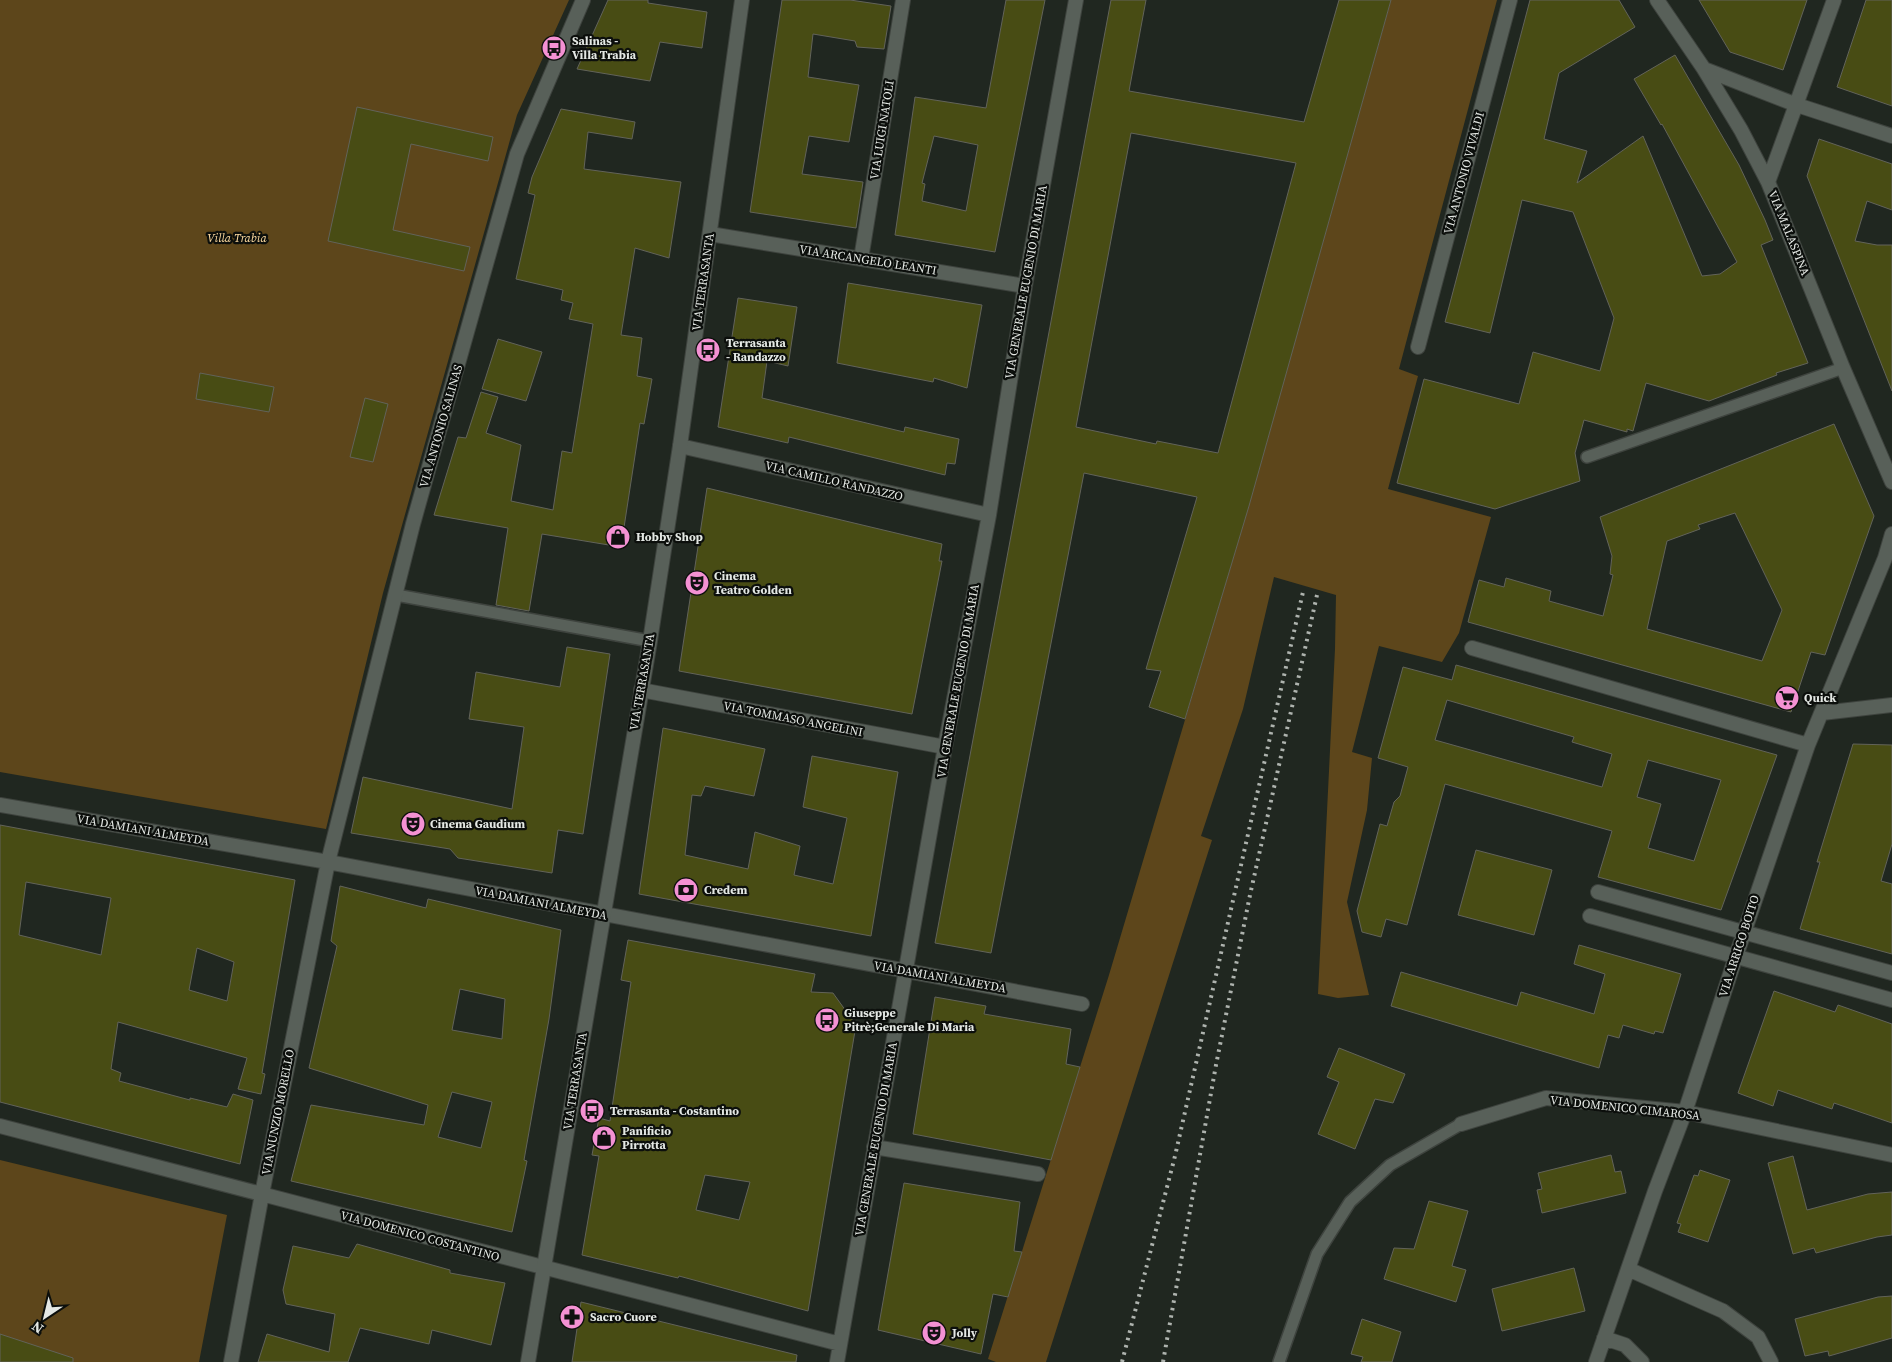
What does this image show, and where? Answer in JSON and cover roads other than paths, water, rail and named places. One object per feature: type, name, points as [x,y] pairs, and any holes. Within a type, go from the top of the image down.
[{"type":"street","name":"VIA ANTONIO SALINAS","points":[[328,862],[413,524],[517,154],[583,0]]},
{"type":"street","name":"VIA TERRASANTA","points":[[528,1362],[602,915],[650,641],[680,446],[742,0]]},
{"type":"street","name":"VIA LUIGI NATOLI","points":[[861,259],[903,0]]},
{"type":"street","name":"VIA GENERALE EUGENIO DI MARIA","points":[[837,1362],[945,747],[989,515],[1025,286],[1076,0]]},
{"type":"street","name":"VIA ANTONIO VIVALDI","points":[[1418,347],[1510,0]]},
{"type":"street","name":"VIA MALASPINA","points":[[1657,0],[1704,70],[1768,182],[1843,368],[1892,482]]},
{"type":"street","points":[[1768,182],[1834,0]]},
{"type":"street","points":[[1704,70],[1797,105],[1892,136]]},
{"type":"street","name":"VIA ARCANGELO LEANTI","points":[[710,234],[1025,286]]},
{"type":"street","name":"VIA CAMILLO RANDAZZO","points":[[680,446],[989,515]]},
{"type":"street","name":"VIA ARRIGO BOITO","points":[[1596,1362],[1685,1112],[1808,745],[1885,558],[1892,534]]},
{"type":"street","points":[[1472,648],[1808,745]]},
{"type":"street","name":"VIA TOMMASO ANGELINI","points":[[641,690],[945,747]]},
{"type":"street","points":[[1822,713],[1892,705]]},
{"type":"street","name":"VIA DAMIANI ALMEYDA","points":[[0,804],[328,862],[1082,1004]]},
{"type":"street","name":"VIA NUNZIO MORELLO","points":[[231,1362],[262,1194],[328,862]]},
{"type":"street","points":[[1598,892],[1892,973]]},
{"type":"street","points":[[1590,916],[1892,1000]]},
{"type":"street","name":"VIA DOMENICO CIMAROSA","points":[[1461,1124],[1546,1098],[1685,1112],[1892,1155]]},
{"type":"street","name":"VIA DOMENICO COSTANTINO","points":[[0,1126],[543,1269],[840,1344]]},
{"type":"street","points":[[874,1147],[1038,1174]]},
{"type":"street","points":[[1628,1269],[1723,1311],[1758,1338],[1770,1362]]},
{"type":"street","points":[[1604,1338],[1625,1345],[1642,1362]]},
{"type":"lane","points":[[1587,457],[1843,368]]},
{"type":"lane","points":[[396,595],[650,641]]},
{"type":"lane","name":"VIA DOMENICO CIMAROSA","points":[[1279,1362],[1317,1254],[1350,1202],[1390,1165],[1461,1124]]},
{"type":"railway","points":[[1122,1362],[1175,1156],[1303,592]]},
{"type":"railway","points":[[1163,1362],[1216,1065],[1250,895],[1317,595]]},
{"type":"place","name":"Salinas - Villa Trabia","points":[[554,48]]},
{"type":"place","name":"Terrasanta - Randazzo","points":[[708,350]]},
{"type":"place","name":"Hobby Shop","points":[[618,537]]},
{"type":"place","name":"Cinema Teatro Golden","points":[[697,583]]},
{"type":"place","name":"Quick","points":[[1787,698]]},
{"type":"place","name":"Cinema Gaudium","points":[[413,824]]},
{"type":"place","name":"Credem","points":[[686,890]]},
{"type":"place","name":"Giuseppe Pitrè;Generale Di Maria","points":[[827,1020]]},
{"type":"place","name":"Terrasanta - Costantino","points":[[592,1111]]},
{"type":"place","name":"Panificio Pirrotta","points":[[604,1138]]},
{"type":"place","name":"Sacro Cuore","points":[[572,1317]]},
{"type":"place","name":"Jolly","points":[[934,1333]]},
{"type":"park label","name":"Villa Trabia","points":[[237,238]]}]
